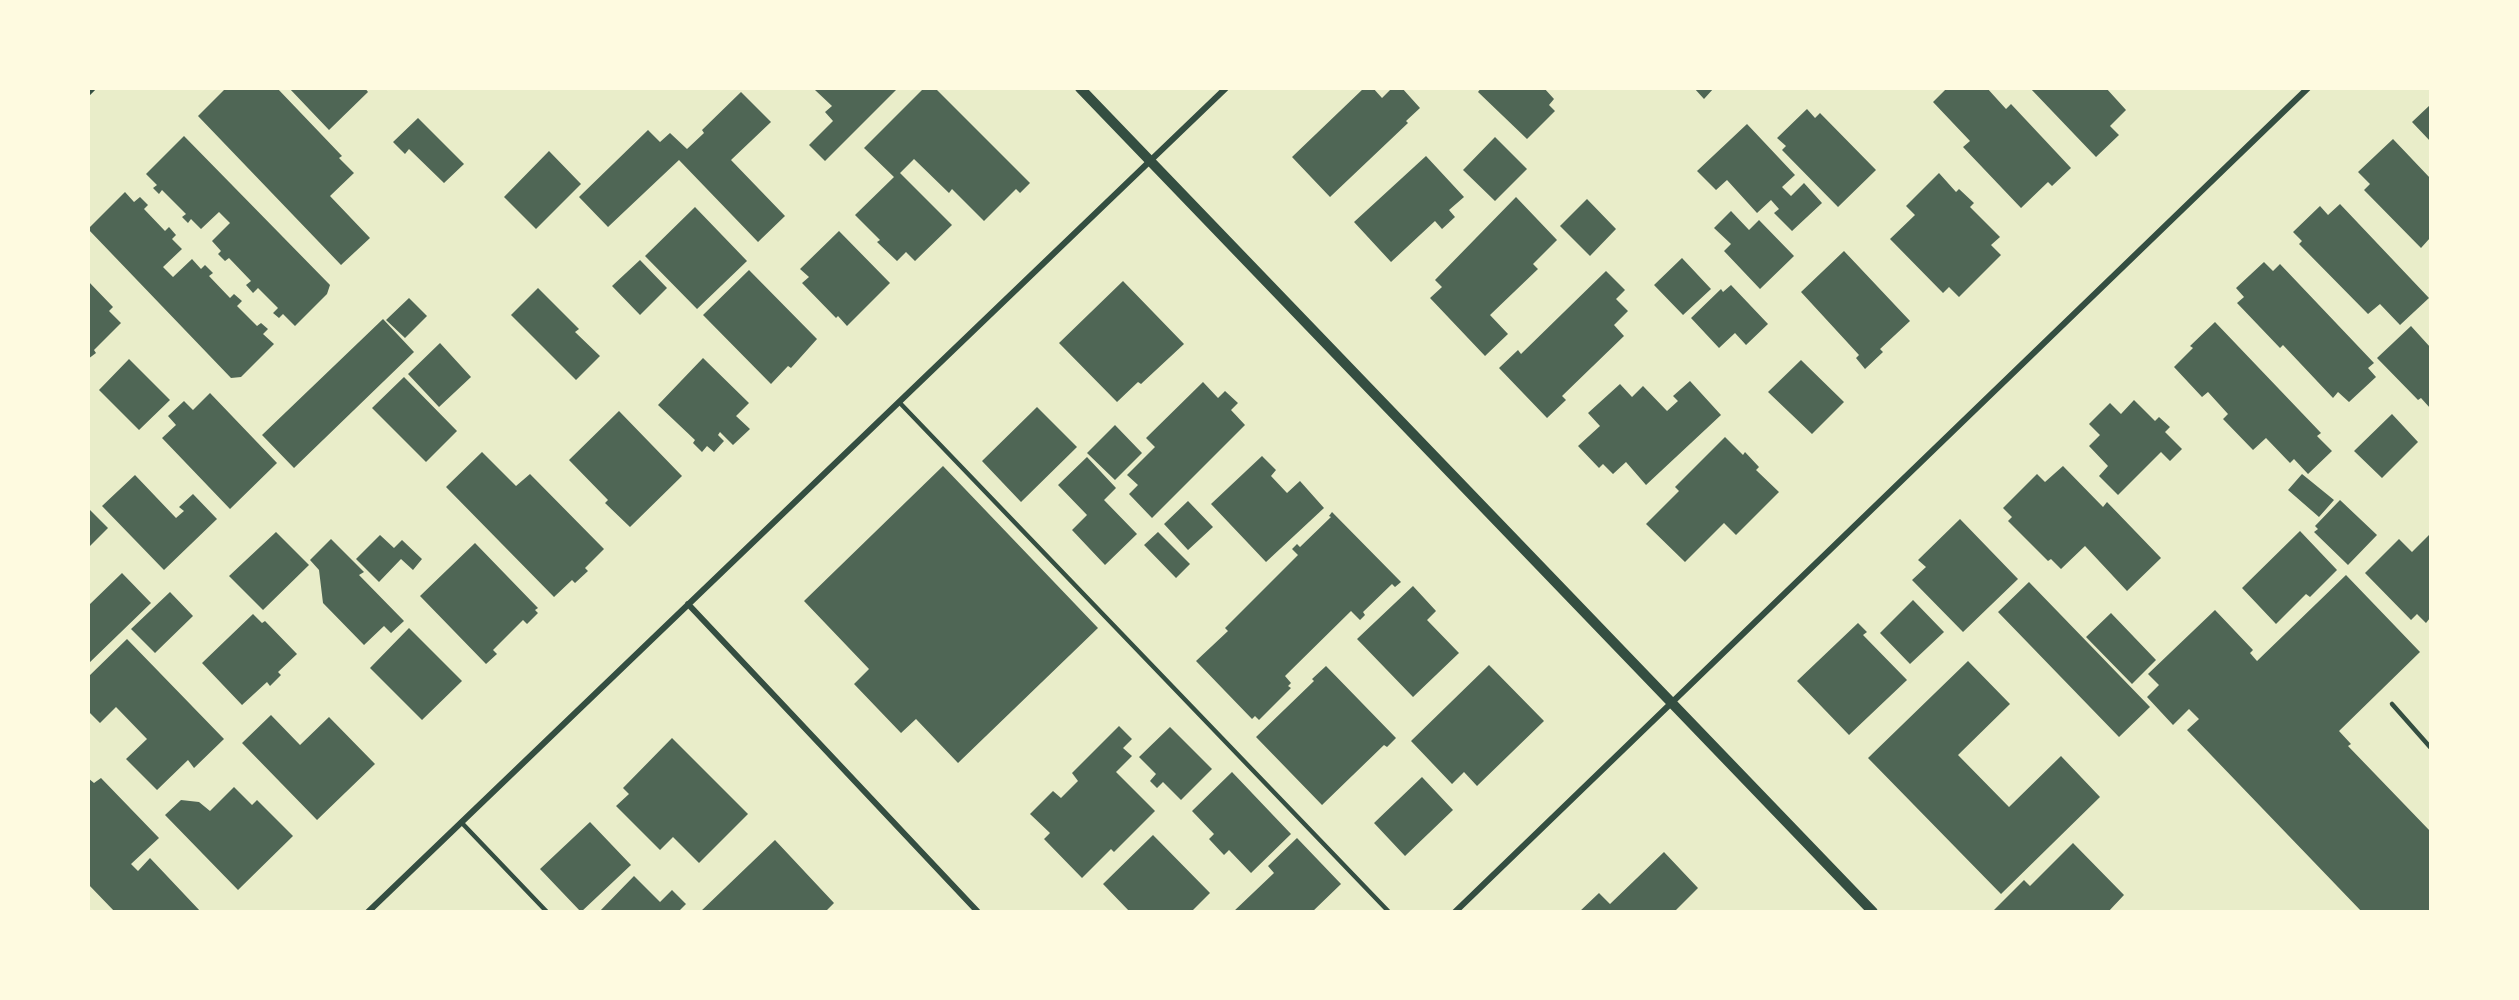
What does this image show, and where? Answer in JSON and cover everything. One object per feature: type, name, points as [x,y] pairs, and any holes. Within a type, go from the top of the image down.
[{"type":"street","points":[[88,93],[93,88]]},
{"type":"street","points":[[1080,88],[1873,912]]},
{"type":"street","points":[[368,912],[1226,88]]},
{"type":"street","points":[[1455,912],[2308,88]]},
{"type":"street","points":[[688,604],[978,912]]},
{"type":"lane","points":[[899,402],[1389,912]]},
{"type":"lane","points":[[2392,704],[2430,747]]},
{"type":"lane","points":[[461,822],[547,912]]},
{"type":"building","points":[[226,88],[277,88],[342,156],[339,158],[354,173],[330,196],[370,238],[341,265],[198,116]]},
{"type":"building","points":[[289,88],[365,88],[368,92],[329,130]]},
{"type":"building","points":[[817,88],[898,88],[825,161],[809,145],[833,121],[825,112],[832,106],[815,90]]},
{"type":"building","points":[[924,88],[935,88],[1030,183],[1020,193],[1016,189],[984,221],[952,189],[949,193],[914,159],[900,173],[952,225],[915,261],[906,252],[897,261],[877,242],[880,240],[855,215],[894,177],[864,148]]},
{"type":"building","points":[[1364,88],[1373,88],[1382,98],[1392,88],[1402,88],[1420,108],[1406,121],[1408,123],[1330,197],[1292,157]]},
{"type":"building","points":[[1481,88],[1544,88],[1554,99],[1549,105],[1555,111],[1527,139],[1478,92]]},
{"type":"building","points":[[1694,88],[1714,88],[1704,99]]},
{"type":"building","points":[[1947,88],[1987,88],[2006,109],[2011,104],[2071,168],[2052,186],[2048,182],[2021,208],[1963,147],[1970,141],[1933,102]]},
{"type":"building","points":[[2030,88],[2106,88],[2126,110],[2110,126],[2119,135],[2096,157]]},
{"type":"building","points":[[741,92],[771,122],[731,160],[785,216],[758,242],[679,160],[608,227],[579,197],[648,130],[660,142],[670,133],[687,149],[704,133],[702,130]]},
{"type":"building","points":[[2430,105],[2430,141],[2412,122]]},
{"type":"building","points":[[1807,109],[1815,118],[1820,113],[1876,170],[1838,207],[1782,150],[1786,146],[1777,138]]},
{"type":"building","points":[[418,118],[464,164],[444,183],[409,149],[405,154],[393,142]]},
{"type":"building","points":[[1747,124],[1795,175],[1782,187],[1791,196],[1804,183],[1822,203],[1792,231],[1774,213],[1779,209],[1771,200],[1757,213],[1727,180],[1716,190],[1697,171]]},
{"type":"building","points":[[184,136],[330,285],[327,294],[295,326],[283,314],[279,318],[273,313],[278,308],[258,288],[253,293],[246,285],[251,281],[229,258],[225,261],[218,254],[221,251],[212,241],[230,223],[219,212],[201,229],[191,219],[188,223],[182,217],[186,214],[162,190],[159,194],[153,188],[157,185],[146,174]]},
{"type":"building","points":[[1495,137],[1527,169],[1495,201],[1463,170]]},
{"type":"building","points":[[2393,139],[2430,178],[2430,238],[2421,248],[2364,190],[2370,184],[2358,172]]},
{"type":"building","points":[[549,151],[581,184],[536,229],[504,197]]},
{"type":"building","points":[[1426,156],[1464,197],[1449,210],[1455,217],[1442,229],[1435,221],[1391,262],[1354,222]]},
{"type":"building","points":[[1939,173],[1956,192],[1959,189],[1974,203],[1970,207],[2000,237],[1991,245],[2001,255],[1959,297],[1949,287],[1943,293],[1890,239],[1915,215],[1906,206]]},
{"type":"building","points":[[125,192],[134,202],[140,197],[148,205],[144,209],[165,231],[169,227],[176,235],[172,239],[182,249],[163,267],[173,277],[192,259],[201,269],[205,265],[213,273],[209,276],[230,298],[234,294],[242,301],[237,306],[257,326],[261,323],[268,329],[263,334],[274,344],[241,377],[231,378],[88,229]]},
{"type":"building","points":[[1516,197],[1557,240],[1533,264],[1538,269],[1490,315],[1508,334],[1485,356],[1430,298],[1442,287],[1435,280]]},
{"type":"building","points":[[1587,199],[1616,229],[1590,256],[1560,226]]},
{"type":"building","points":[[2340,204],[2429,298],[2400,325],[2380,304],[2368,314],[2299,244],[2302,241],[2293,232],[2320,206],[2328,215]]},
{"type":"building","points":[[695,207],[747,261],[697,309],[645,256]]},
{"type":"building","points":[[1731,211],[1749,230],[1759,220],[1794,256],[1760,289],[1724,251],[1731,244],[1714,228]]},
{"type":"building","points":[[839,231],[890,283],[847,326],[838,316],[836,318],[802,283],[809,277],[800,269]]},
{"type":"building","points":[[1844,251],[1910,321],[1880,349],[1883,352],[1865,369],[1856,358],[1859,355],[1801,292]]},
{"type":"building","points":[[1682,258],[1711,289],[1683,315],[1654,285]]},
{"type":"building","points":[[640,260],[667,288],[640,315],[612,286]]},
{"type":"building","points":[[2264,262],[2273,271],[2280,264],[2374,363],[2368,368],[2376,377],[2349,402],[2338,392],[2333,398],[2283,345],[2280,348],[2237,303],[2244,297],[2236,288]]},
{"type":"building","points":[[749,270],[817,339],[791,368],[788,366],[771,384],[703,315]]},
{"type":"building","points":[[1606,271],[1625,290],[1616,299],[1628,311],[1614,325],[1624,336],[1562,396],[1566,400],[1547,418],[1499,368],[1518,350],[1521,354]]},
{"type":"building","points":[[88,281],[113,307],[109,311],[121,323],[94,350],[96,353],[88,359]]},
{"type":"building","points":[[1123,281],[1184,344],[1141,384],[1138,382],[1117,402],[1059,343]]},
{"type":"building","points":[[1731,285],[1768,324],[1746,345],[1735,333],[1719,348],[1691,318],[1721,289],[1723,292]]},
{"type":"building","points":[[538,288],[579,329],[575,332],[600,356],[576,380],[511,315]]},
{"type":"building","points":[[409,298],[427,316],[405,338],[386,320]]},
{"type":"building","points":[[383,319],[414,352],[294,468],[262,435]]},
{"type":"building","points":[[2215,322],[2321,433],[2317,436],[2332,451],[2308,474],[2294,459],[2290,463],[2266,438],[2253,450],[2223,419],[2228,414],[2208,392],[2202,397],[2174,367],[2193,348],[2190,346]]},
{"type":"building","points":[[2411,326],[2430,347],[2430,408],[2421,398],[2418,400],[2377,358]]},
{"type":"building","points":[[440,343],[471,377],[439,407],[408,374]]},
{"type":"building","points":[[703,358],[749,403],[736,416],[750,429],[733,445],[720,432],[718,435],[724,441],[714,452],[707,446],[702,452],[693,443],[695,440],[658,405]]},
{"type":"building","points":[[129,359],[170,400],[139,430],[99,390]]},
{"type":"building","points":[[1801,360],[1844,402],[1812,434],[1768,392]]},
{"type":"building","points":[[404,377],[457,431],[426,462],[372,408]]},
{"type":"building","points":[[1690,381],[1721,415],[1646,485],[1626,462],[1613,474],[1603,464],[1599,468],[1578,446],[1600,426],[1588,413],[1620,384],[1632,397],[1643,386],[1667,411],[1678,401],[1673,396]]},
{"type":"building","points":[[1203,382],[1218,398],[1225,391],[1238,403],[1231,410],[1245,425],[1152,518],[1129,494],[1138,485],[1127,475],[1155,447],[1146,438]]},
{"type":"building","points":[[210,393],[277,463],[230,509],[162,438],[176,425],[168,416],[184,401],[193,410]]},
{"type":"building","points":[[2134,400],[2155,421],[2159,417],[2170,427],[2165,432],[2182,449],[2170,461],[2161,452],[2118,495],[2099,476],[2108,466],[2089,446],[2100,435],[2089,424],[2110,403],[2121,414]]},
{"type":"building","points":[[1037,407],[1077,447],[1021,502],[982,461]]},
{"type":"building","points":[[619,411],[682,476],[630,527],[605,503],[608,500],[569,460]]},
{"type":"building","points":[[2392,414],[2418,442],[2382,478],[2354,451]]},
{"type":"building","points":[[1115,425],[1142,453],[1115,480],[1087,453]]},
{"type":"building","points":[[1725,437],[1743,455],[1745,452],[1759,467],[1756,470],[1779,492],[1736,535],[1724,523],[1685,562],[1646,524],[1679,491],[1675,487]]},
{"type":"building","points":[[482,452],[516,486],[530,474],[604,549],[585,568],[588,571],[575,583],[572,580],[554,597],[446,487]]},
{"type":"building","points":[[1262,456],[1276,470],[1271,476],[1287,493],[1300,481],[1324,508],[1266,562],[1211,504]]},
{"type":"building","points":[[1087,457],[1116,488],[1104,500],[1137,534],[1105,565],[1072,530],[1087,515],[1058,485]]},
{"type":"building","points":[[943,466],[1098,628],[958,763],[916,719],[901,733],[854,684],[869,669],[804,601]]},
{"type":"building","points":[[2063,466],[2103,507],[2107,502],[2161,558],[2127,591],[2085,546],[2061,569],[2051,559],[2048,561],[2008,521],[2012,517],[2003,508],[2037,474],[2045,482]]},
{"type":"building","points":[[2302,474],[2334,500],[2319,517],[2288,490]]},
{"type":"building","points":[[135,475],[176,518],[184,511],[179,507],[193,494],[217,519],[164,570],[102,506]]},
{"type":"building","points":[[2340,500],[2377,535],[2348,565],[2314,532],[2318,529],[2315,526]]},
{"type":"building","points":[[1188,501],[1213,527],[1188,550],[1164,524]]},
{"type":"building","points":[[88,508],[108,528],[88,548]]},
{"type":"building","points":[[1332,512],[1401,582],[1395,587],[1392,584],[1363,612],[1365,615],[1360,620],[1351,611],[1285,676],[1291,683],[1288,686],[1291,688],[1259,720],[1255,716],[1252,719],[1196,661],[1228,631],[1225,628],[1298,555],[1292,549],[1297,544],[1300,547],[1331,517],[1329,516]]},
{"type":"building","points":[[1960,519],[2018,579],[1963,632],[1912,580],[1926,567],[1918,560]]},
{"type":"building","points":[[2300,531],[2337,570],[2310,597],[2306,594],[2276,624],[2242,588]]},
{"type":"building","points":[[276,532],[309,565],[263,610],[229,576]]},
{"type":"building","points":[[1158,532],[1190,564],[1176,578],[1144,545]]},
{"type":"building","points":[[2430,534],[2430,618],[2426,623],[2417,614],[2411,620],[2365,573],[2399,539],[2412,552]]},
{"type":"building","points":[[380,535],[394,548],[402,540],[422,559],[413,570],[401,559],[379,582],[356,559]]},
{"type":"building","points":[[331,539],[364,572],[359,575],[404,621],[391,633],[384,626],[364,645],[323,603],[319,570],[310,560]]},
{"type":"building","points":[[475,543],[538,608],[535,610],[538,613],[527,624],[523,620],[493,650],[497,654],[486,664],[420,596]]},
{"type":"building","points":[[122,573],[151,603],[88,664],[88,606]]},
{"type":"building","points":[[2346,575],[2420,652],[2339,731],[2351,744],[2348,746],[2430,831],[2430,912],[2362,912],[2187,730],[2199,719],[2189,709],[2173,725],[2147,697],[2159,685],[2148,674],[2215,610],[2253,650],[2250,653],[2257,661]]},
{"type":"building","points":[[2029,582],[2150,707],[2119,737],[1998,612]]},
{"type":"building","points":[[1413,586],[1436,611],[1427,620],[1459,653],[1413,697],[1357,639]]},
{"type":"building","points":[[170,592],[193,616],[155,653],[131,629]]},
{"type":"building","points":[[1913,600],[1944,632],[1910,664],[1880,633]]},
{"type":"building","points":[[2111,613],[2156,660],[2132,684],[2086,637]]},
{"type":"building","points":[[253,614],[262,623],[265,621],[297,654],[278,672],[281,675],[270,686],[267,682],[242,705],[202,663]]},
{"type":"building","points":[[1858,623],[1867,632],[1863,635],[1907,680],[1849,735],[1797,681]]},
{"type":"building","points":[[409,628],[462,681],[422,720],[370,668]]},
{"type":"building","points":[[127,639],[224,739],[194,768],[188,760],[157,790],[126,759],[147,739],[116,707],[100,723],[88,711],[88,677]]},
{"type":"building","points":[[1968,661],[2010,704],[1958,755],[2009,807],[2061,756],[2100,797],[2001,894],[1868,758]]},
{"type":"building","points":[[1489,665],[1544,721],[1477,786],[1464,772],[1452,784],[1411,741]]},
{"type":"building","points":[[1326,666],[1396,738],[1387,747],[1384,745],[1322,805],[1256,737],[1314,681],[1312,679]]},
{"type":"building","points":[[271,715],[300,745],[329,717],[375,764],[317,820],[242,743]]},
{"type":"building","points":[[1119,726],[1132,739],[1123,748],[1132,756],[1116,772],[1155,811],[1114,852],[1111,849],[1082,878],[1044,839],[1050,833],[1030,814],[1053,791],[1061,798],[1078,781],[1072,773]]},
{"type":"building","points":[[1170,727],[1212,769],[1181,800],[1163,782],[1157,788],[1150,781],[1156,774],[1139,757]]},
{"type":"building","points":[[672,738],[748,814],[699,863],[673,837],[660,850],[616,806],[629,794],[623,788]]},
{"type":"building","points":[[1232,772],[1291,834],[1251,873],[1229,850],[1224,855],[1209,839],[1214,834],[1192,811]]},
{"type":"building","points":[[1422,777],[1453,810],[1405,856],[1374,823]]},
{"type":"building","points":[[88,778],[94,783],[101,778],[159,838],[131,864],[138,871],[150,858],[201,912],[115,912],[88,884]]},
{"type":"building","points":[[234,787],[252,805],[257,800],[293,836],[238,890],[165,815],[181,800],[199,802],[210,811]]},
{"type":"building","points":[[590,822],[631,865],[581,912],[540,869]]},
{"type":"building","points":[[1153,835],[1210,893],[1191,912],[1130,912],[1103,884]]},
{"type":"building","points":[[1297,838],[1341,884],[1312,912],[1233,912],[1274,873],[1268,866]]},
{"type":"building","points":[[775,840],[834,903],[825,912],[700,912]]},
{"type":"building","points":[[2073,843],[2124,895],[2108,912],[1992,912],[2024,880],[2030,886]]},
{"type":"building","points":[[1664,852],[1698,888],[1674,912],[1579,912],[1599,893],[1610,904]]},
{"type":"building","points":[[634,876],[660,902],[672,890],[686,904],[678,912],[599,912]]}]
